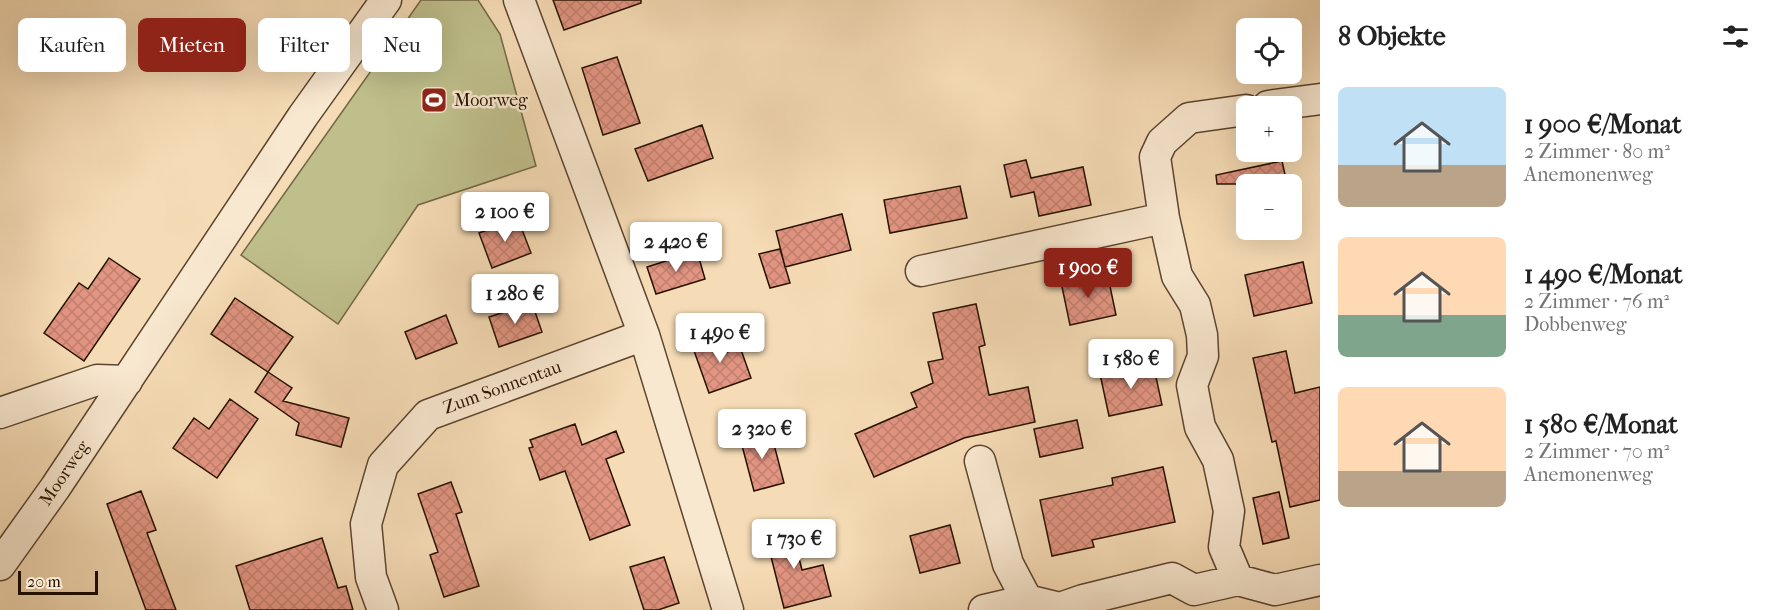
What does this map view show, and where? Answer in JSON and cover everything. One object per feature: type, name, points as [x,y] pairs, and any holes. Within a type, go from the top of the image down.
[{"type":"street","name":"Moorweg","points":[[0,565],[55,489],[303,116],[386,0]]},
{"type":"street","points":[[519,0],[644,335],[728,610]]},
{"type":"street","points":[[1302,101],[1320,99]]},
{"type":"street","points":[[1236,111],[1189,118],[1162,142],[1155,157],[1164,218],[1177,276],[1195,305],[1203,335],[1203,356],[1192,385],[1200,427],[1218,460],[1229,511],[1224,547],[1239,580]]},
{"type":"street","points":[[921,271],[1164,218]]},
{"type":"street","name":"Zum Sonnentau","points":[[383,610],[371,577],[366,524],[383,465],[428,415],[644,335]]},
{"type":"street","points":[[0,413],[97,380],[127,381]]},
{"type":"street","points":[[980,461],[1008,564],[1027,600]]},
{"type":"street","points":[[984,610],[1027,600],[1060,608],[1172,578],[1198,600],[1239,580],[1275,590],[1320,580]]},
{"type":"green space","name":"Moorweg","points":[[421,0],[478,0],[500,34],[536,166],[418,205],[338,324],[241,255],[370,72],[442,72],[442,18],[408,18]]},
{"type":"building","points":[[553,0],[641,0],[641,3],[564,30]]},
{"type":"building","points":[[617,57],[640,123],[603,135],[582,68]]},
{"type":"building","points":[[702,125],[713,158],[648,181],[635,149]]},
{"type":"building","points":[[1026,160],[1031,178],[1083,167],[1091,205],[1039,216],[1034,192],[1011,197],[1004,165]]},
{"type":"building","points":[[1277,162],[1282,162],[1285,174],[1236,174],[1236,184],[1217,184],[1216,175]]},
{"type":"building","points":[[960,186],[967,218],[890,233],[884,200]]},
{"type":"building","points":[[842,214],[851,250],[785,267],[776,231]]},
{"type":"building","points":[[518,219],[531,253],[492,268],[479,233]]},
{"type":"building","points":[[780,249],[790,283],[770,288],[759,254]]},
{"type":"building","points":[[697,251],[705,279],[656,294],[647,267]]},
{"type":"building","points":[[109,258],[140,279],[84,361],[44,333],[79,283],[88,289]]},
{"type":"building","points":[[1303,262],[1312,303],[1254,316],[1245,275]]},
{"type":"building","points":[[1107,272],[1116,315],[1070,325],[1061,282]]},
{"type":"building","points":[[235,298],[293,337],[268,372],[211,334]]},
{"type":"building","points":[[532,303],[542,332],[499,347],[489,317]]},
{"type":"building","points":[[976,304],[985,345],[979,347],[989,395],[1028,387],[1035,422],[964,438],[874,477],[855,434],[917,407],[911,393],[933,383],[928,362],[943,359],[933,313]]},
{"type":"building","points":[[446,315],[457,343],[416,359],[405,332]]},
{"type":"building","points":[[721,335],[727,352],[740,347],[751,378],[709,393],[692,345]]},
{"type":"building","points":[[1286,351],[1295,393],[1320,387],[1320,500],[1290,507],[1276,441],[1272,442],[1253,358]]},
{"type":"building","points":[[1153,363],[1162,405],[1109,416],[1100,374]]},
{"type":"building","points":[[268,372],[292,388],[283,401],[349,418],[341,447],[296,435],[299,423],[255,392]]},
{"type":"building","points":[[230,399],[258,419],[217,478],[173,448],[194,418],[209,429]]},
{"type":"building","points":[[1077,420],[1083,448],[1040,457],[1034,429]]},
{"type":"building","points":[[575,424],[582,445],[616,431],[624,452],[606,459],[630,525],[590,540],[565,471],[540,480],[529,448],[533,447],[530,440]]},
{"type":"building","points":[[770,429],[784,483],[754,491],[740,438]]},
{"type":"building","points":[[1163,467],[1175,522],[1092,540],[1094,547],[1052,556],[1040,500],[1113,485],[1112,478]]},
{"type":"building","points":[[451,482],[462,512],[456,514],[479,586],[444,597],[430,555],[438,552],[418,494]]},
{"type":"building","points":[[141,491],[156,530],[147,533],[176,610],[146,610],[107,504]]},
{"type":"building","points":[[1279,492],[1289,538],[1263,544],[1253,498]]},
{"type":"building","points":[[790,523],[802,570],[823,565],[831,596],[784,608],[764,529]]},
{"type":"building","points":[[950,525],[960,563],[920,573],[910,536]]},
{"type":"building","points":[[322,538],[338,588],[346,586],[353,610],[250,610],[236,566]]},
{"type":"building","points":[[664,557],[679,603],[658,610],[644,610],[630,567]]},
{"type":"place","name":"Moorweg","points":[[434,100]]}]
